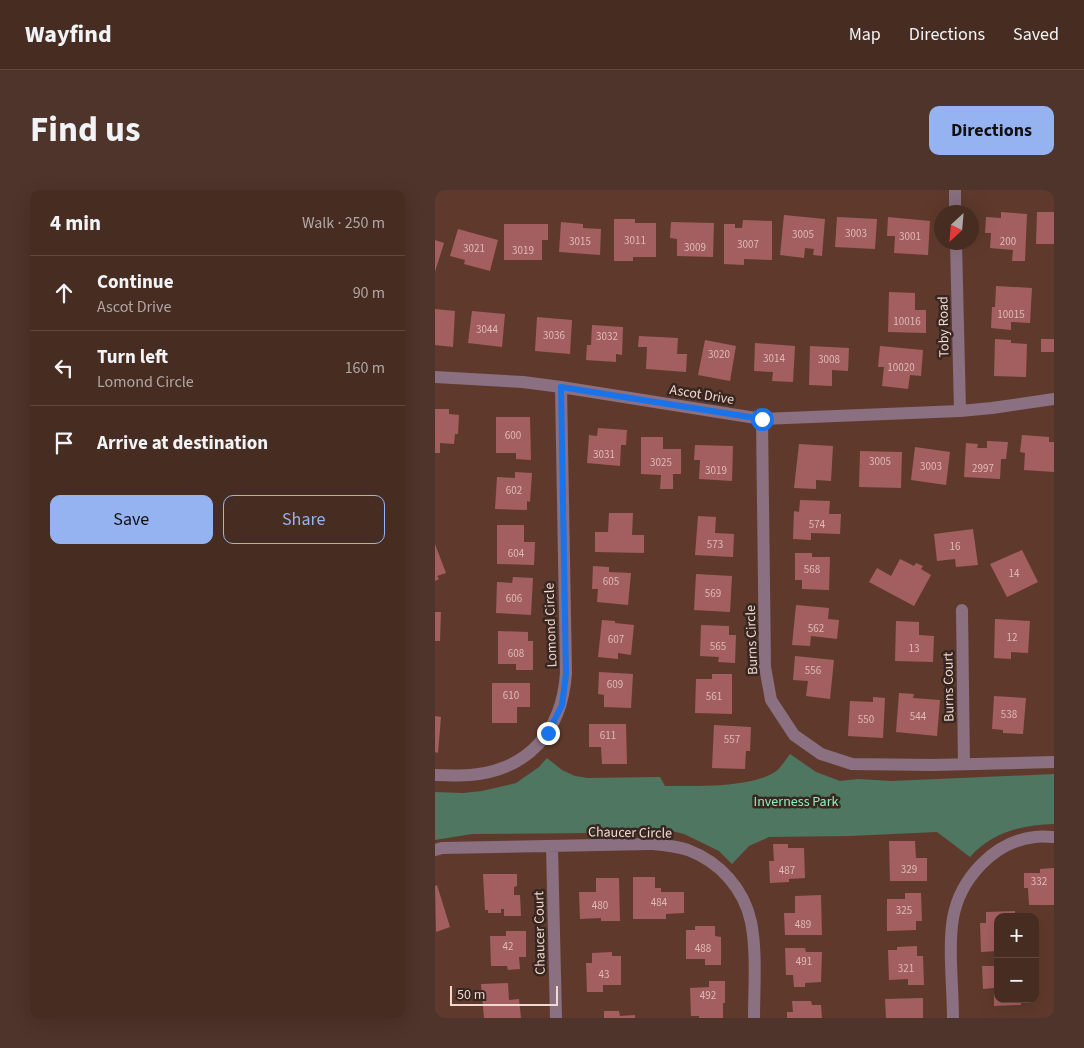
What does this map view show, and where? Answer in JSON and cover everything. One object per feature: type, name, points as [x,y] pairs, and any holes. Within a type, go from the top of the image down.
[{"type":"street","points":[[955,190],[955,205]]},
{"type":"street","name":"Toby Road","points":[[956,250],[960,411]]},
{"type":"street","name":"Ascot Drive","points":[[435,377],[523,382],[762,419],[960,411],[1054,399]]},
{"type":"street","name":"Lomond Circle","points":[[435,775],[470,775],[492,771],[524,757],[548,733],[562,705],[566,674],[561,387]]},
{"type":"street","name":"Burns Circle","points":[[762,419],[765,667],[771,700],[794,735],[821,754],[852,764],[1054,762]]},
{"type":"street","name":"Burns Court","points":[[962,610],[964,764]]},
{"type":"street","points":[[953,1018],[953,919],[965,886],[989,856],[1033,837],[1054,837]]},
{"type":"street","name":"Chaucer Circle","points":[[435,850],[442,848],[651,844],[687,850],[703,857],[732,882],[741,895],[751,923],[754,1018]]},
{"type":"street","name":"Chaucer Court","points":[[552,847],[556,1018]]},
{"type":"green space","name":"Inverness Park","points":[[790,754],[816,772],[840,781],[858,779],[891,781],[1054,774],[1054,824],[1030,826],[1008,832],[988,841],[970,857],[937,832],[769,837],[749,846],[732,864],[719,851],[684,834],[660,828],[597,833],[472,834],[435,840],[435,792],[463,793],[482,791],[516,783],[539,767],[547,758],[562,770],[575,776],[588,778],[660,777],[665,786],[691,786],[721,785],[751,781],[764,777],[775,772]]},
{"type":"building","points":[[1001,212],[1027,214],[1025,261],[1012,261],[1013,250],[990,248],[991,233],[985,233],[986,217],[1001,218]]},
{"type":"building","points":[[1037,212],[1054,212],[1054,244],[1036,244]]},
{"type":"building","points":[[784,215],[825,219],[822,256],[813,255],[814,249],[805,248],[804,258],[780,255]]},
{"type":"building","points":[[837,217],[877,219],[875,249],[835,247]]},
{"type":"building","points":[[888,217],[930,221],[928,255],[894,253],[895,236],[887,236]]},
{"type":"building","points":[[614,219],[635,219],[635,223],[656,223],[656,257],[633,257],[633,261],[614,261]]},
{"type":"building","points":[[743,220],[772,221],[772,260],[744,259],[744,265],[724,264],[724,224],[735,224],[735,228],[742,228]]},
{"type":"building","points":[[561,222],[583,224],[583,228],[601,229],[600,255],[559,252]]},
{"type":"building","points":[[671,222],[714,223],[713,257],[677,256],[677,239],[670,238]]},
{"type":"building","points":[[504,224],[548,224],[548,240],[542,240],[542,260],[504,260]]},
{"type":"building","points":[[458,229],[498,240],[490,271],[464,264],[465,260],[450,256]]},
{"type":"building","points":[[435,240],[444,243],[435,272]]},
{"type":"building","points":[[996,286],[1032,288],[1030,323],[1011,322],[1011,330],[991,328]]},
{"type":"building","points":[[889,292],[915,293],[915,310],[926,310],[926,333],[888,332]]},
{"type":"building","points":[[435,309],[455,311],[453,347],[435,345]]},
{"type":"building","points":[[472,311],[505,314],[502,347],[468,343]]},
{"type":"building","points":[[537,317],[572,320],[570,354],[535,351]]},
{"type":"building","points":[[592,325],[623,327],[622,355],[616,354],[616,362],[586,360],[587,345],[591,345]]},
{"type":"building","points":[[639,336],[678,338],[677,354],[687,354],[686,372],[646,369],[647,347],[638,347]]},
{"type":"building","points":[[995,339],[1027,344],[1026,377],[994,376]]},
{"type":"building","points":[[1041,339],[1054,339],[1054,352],[1041,352]]},
{"type":"building","points":[[705,340],[736,346],[730,381],[698,375]]},
{"type":"building","points":[[755,343],[795,346],[793,382],[772,381],[773,372],[754,371]]},
{"type":"building","points":[[810,346],[849,348],[848,371],[832,370],[832,386],[809,385]]},
{"type":"building","points":[[880,346],[923,350],[921,376],[910,375],[908,389],[882,386],[884,367],[878,367]]},
{"type":"building","points":[[435,409],[449,409],[449,414],[459,415],[458,434],[455,434],[454,444],[440,443],[440,453],[435,453]]},
{"type":"building","points":[[496,417],[530,417],[531,460],[516,459],[516,453],[496,453]]},
{"type":"building","points":[[598,428],[627,430],[626,445],[621,445],[620,466],[587,463],[589,435],[597,436]]},
{"type":"building","points":[[1022,435],[1049,437],[1049,442],[1054,442],[1054,472],[1024,470],[1025,453],[1020,452]]},
{"type":"building","points":[[641,437],[663,437],[663,449],[681,449],[681,474],[673,474],[673,489],[660,489],[661,475],[641,474]]},
{"type":"building","points":[[987,441],[1008,442],[1006,459],[1001,459],[1000,479],[964,477],[966,443],[978,444],[977,448],[987,448]]},
{"type":"building","points":[[799,444],[833,446],[831,481],[816,480],[816,489],[794,488]]},
{"type":"building","points":[[695,445],[733,446],[732,481],[699,479],[700,460],[694,460]]},
{"type":"building","points":[[915,447],[950,452],[946,485],[911,480]]},
{"type":"building","points":[[860,451],[902,452],[901,488],[859,487]]},
{"type":"building","points":[[515,472],[532,473],[530,502],[527,501],[527,510],[495,509],[497,477],[515,478]]},
{"type":"building","points":[[800,500],[830,501],[829,514],[841,514],[840,534],[811,533],[811,540],[793,539],[794,511],[799,512]]},
{"type":"building","points":[[609,513],[633,513],[632,535],[644,535],[644,553],[595,552],[595,532],[608,532]]},
{"type":"building","points":[[698,516],[716,517],[715,533],[734,534],[733,557],[695,555]]},
{"type":"building","points":[[497,525],[524,525],[524,542],[535,542],[534,565],[497,564]]},
{"type":"building","points":[[973,529],[978,565],[956,567],[955,559],[937,561],[934,534]]},
{"type":"building","points":[[435,544],[446,573],[437,576],[439,579],[435,581]]},
{"type":"building","points":[[1022,550],[1038,582],[1007,597],[990,564]]},
{"type":"building","points":[[795,553],[812,553],[812,557],[830,557],[829,590],[802,589],[802,580],[795,580]]},
{"type":"building","points":[[900,559],[914,566],[916,563],[923,566],[921,569],[931,575],[914,606],[869,582],[877,568],[891,576]]},
{"type":"building","points":[[593,566],[609,567],[609,572],[631,573],[628,605],[597,602],[598,589],[592,589]]},
{"type":"building","points":[[696,574],[732,576],[730,612],[694,610]]},
{"type":"building","points":[[513,577],[533,578],[531,615],[496,613],[497,582],[512,583]]},
{"type":"building","points":[[796,605],[829,608],[828,619],[839,620],[837,639],[811,636],[810,646],[792,645]]},
{"type":"building","points":[[435,612],[441,612],[440,641],[435,641]]},
{"type":"building","points":[[995,619],[1030,621],[1028,653],[1011,652],[1011,659],[994,658]]},
{"type":"building","points":[[602,620],[634,625],[631,655],[618,653],[618,659],[598,657]]},
{"type":"building","points":[[896,621],[919,622],[919,635],[934,636],[933,662],[895,661]]},
{"type":"building","points":[[701,625],[729,626],[729,635],[736,635],[735,663],[718,662],[719,657],[700,656]]},
{"type":"building","points":[[498,631],[528,632],[528,641],[533,641],[533,670],[516,670],[516,664],[498,664]]},
{"type":"building","points":[[795,656],[834,660],[830,699],[806,696],[808,681],[793,680]]},
{"type":"building","points":[[599,672],[633,674],[631,708],[604,707],[604,695],[598,694]]},
{"type":"building","points":[[712,674],[732,674],[732,714],[695,713],[696,679],[712,679]]},
{"type":"building","points":[[492,683],[530,683],[530,707],[517,707],[517,723],[492,723]]},
{"type":"building","points":[[899,693],[914,694],[913,698],[940,700],[937,736],[896,732]]},
{"type":"building","points":[[994,696],[1026,698],[1023,734],[1003,733],[1003,730],[992,729]]},
{"type":"building","points":[[873,697],[885,698],[883,738],[848,736],[850,701],[873,702]]},
{"type":"building","points":[[435,716],[441,717],[438,753],[435,752]]},
{"type":"building","points":[[589,724],[626,724],[627,764],[602,764],[601,747],[589,747]]},
{"type":"building","points":[[714,725],[751,727],[750,751],[746,751],[745,769],[712,768]]},
{"type":"building","points":[[889,841],[915,841],[916,858],[927,858],[927,881],[890,881]]},
{"type":"building","points":[[773,844],[788,844],[788,848],[804,848],[805,878],[789,879],[789,882],[770,883],[769,861],[774,861]]},
{"type":"building","points":[[1054,868],[1054,905],[1029,905],[1028,888],[1024,888],[1024,873],[1040,873],[1040,869]]},
{"type":"building","points":[[483,874],[517,874],[517,886],[514,887],[514,895],[520,895],[521,916],[504,916],[504,909],[501,909],[501,913],[488,913],[488,910],[485,910]]},
{"type":"building","points":[[633,877],[655,877],[655,888],[661,888],[661,892],[684,892],[684,913],[666,914],[666,919],[633,919]]},
{"type":"building","points":[[596,878],[619,878],[620,921],[601,921],[601,918],[580,919],[579,892],[596,892]]},
{"type":"building","points":[[437,885],[450,927],[436,932],[435,886]]},
{"type":"building","points":[[905,893],[921,893],[922,921],[916,921],[916,930],[887,931],[887,899],[905,899]]},
{"type":"building","points":[[821,895],[822,935],[785,935],[784,913],[795,913],[795,896]]},
{"type":"building","points":[[1015,911],[1015,913],[994,913],[994,951],[981,952],[980,923],[986,923],[986,912]]},
{"type":"building","points":[[695,926],[715,926],[715,936],[721,937],[721,965],[705,965],[705,959],[686,959],[686,930],[695,930]]},
{"type":"building","points":[[506,931],[526,931],[526,957],[519,957],[520,969],[508,970],[507,966],[491,966],[490,936],[506,936]]},
{"type":"building","points":[[917,946],[917,956],[923,956],[924,985],[908,985],[908,979],[889,980],[888,950],[897,950],[897,947]]},
{"type":"building","points":[[785,948],[805,948],[806,952],[822,952],[821,982],[805,983],[805,987],[794,987],[793,975],[786,975]]},
{"type":"building","points":[[612,952],[612,956],[621,956],[621,985],[603,985],[603,992],[587,992],[586,963],[592,963],[592,953]]},
{"type":"building","points":[[982,966],[994,966],[994,988],[983,989]]},
{"type":"building","points":[[709,981],[725,981],[723,1018],[691,1016],[690,988],[709,987]]},
{"type":"building","points":[[508,983],[509,1000],[519,999],[521,1018],[484,1018],[481,984]]},
{"type":"building","points":[[923,998],[923,1018],[886,1018],[885,999]]},
{"type":"building","points":[[792,1001],[811,1001],[812,1005],[821,1005],[822,1018],[787,1018],[787,1012],[793,1012]]},
{"type":"building","points":[[994,1003],[1021,1003],[1021,1005],[994,1006]]},
{"type":"building","points":[[604,1011],[619,1011],[620,1016],[635,1015],[635,1018],[604,1018]]},
{"type":"route","points":[[548,733],[562,705],[566,674],[561,387],[762,419]]}]
